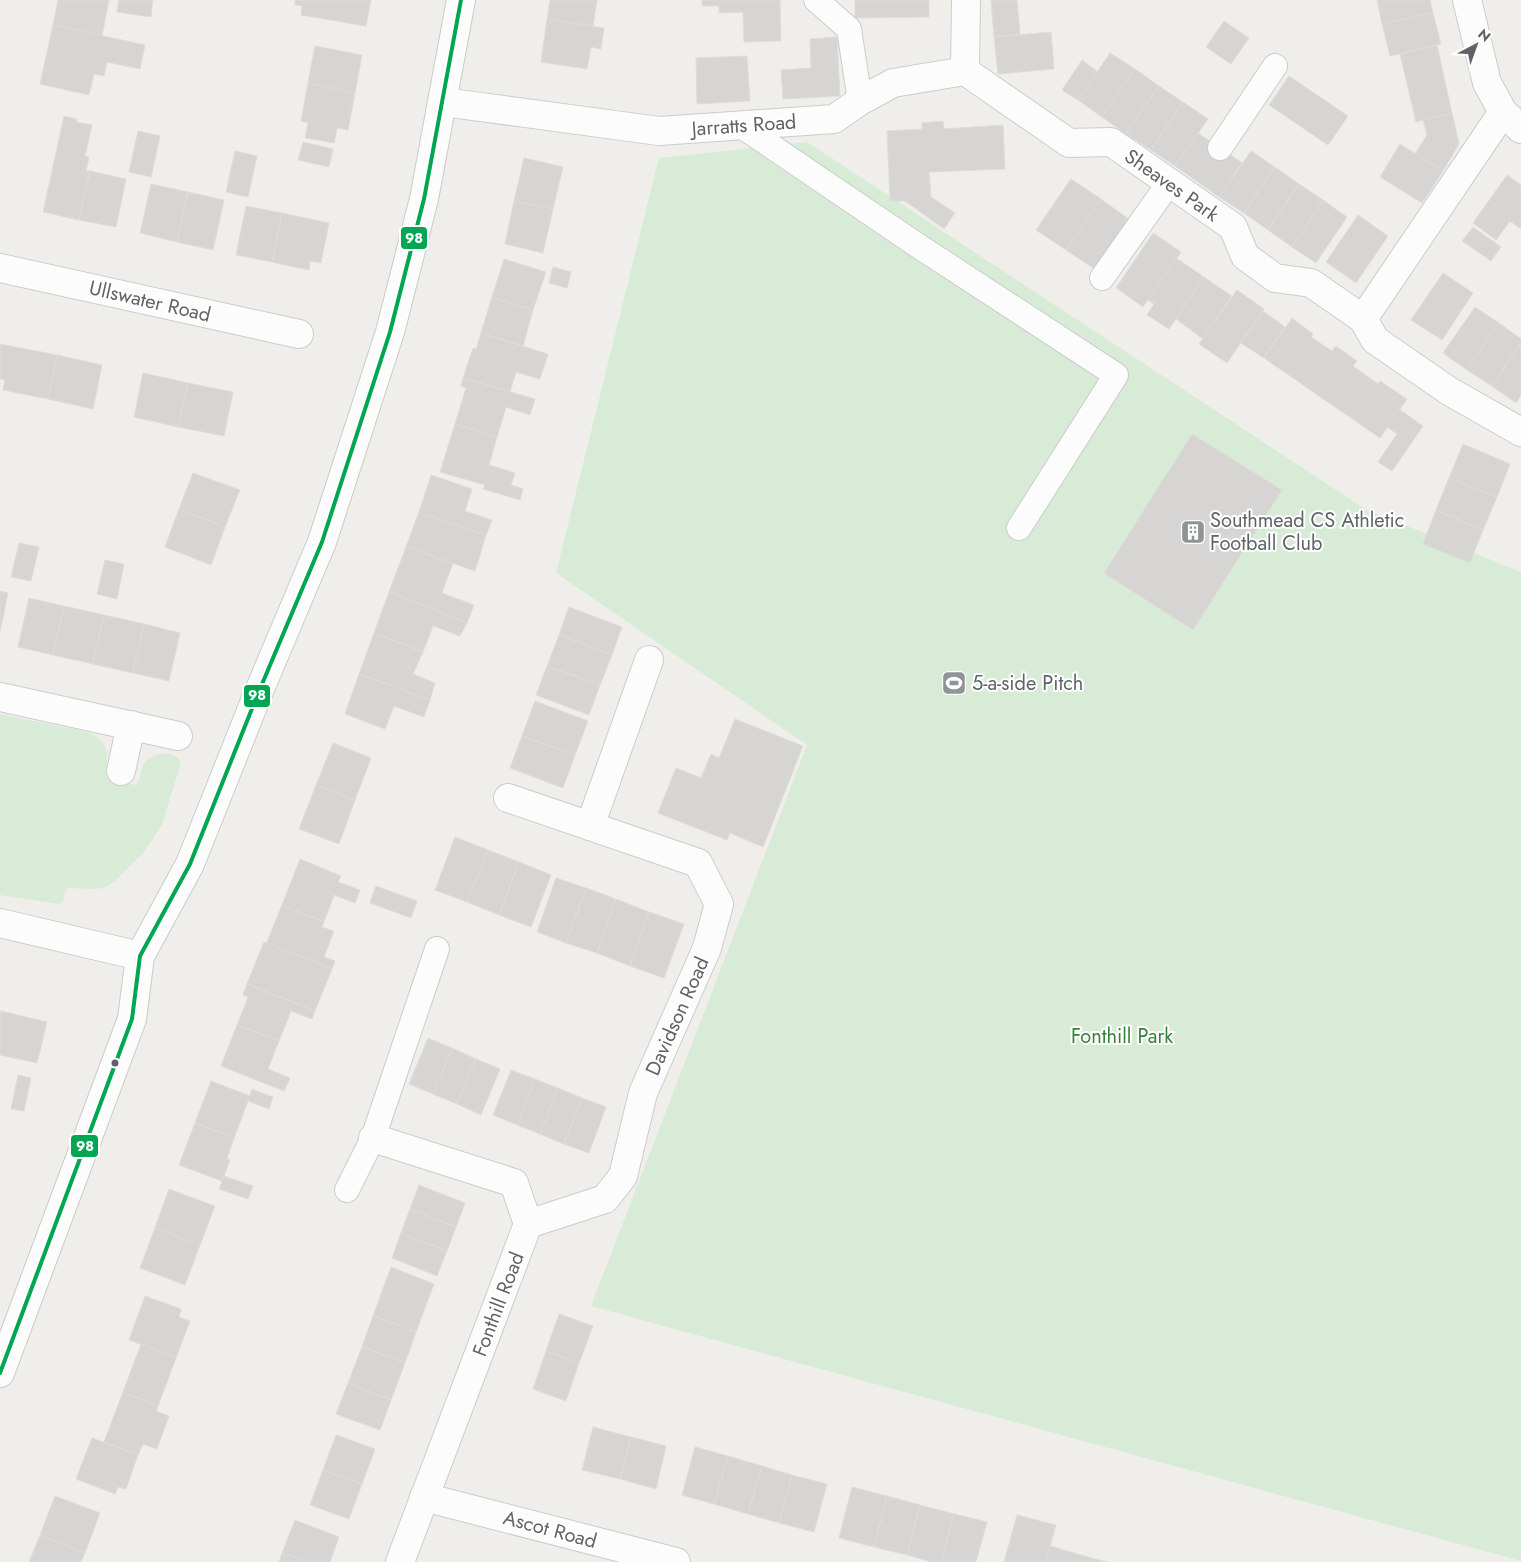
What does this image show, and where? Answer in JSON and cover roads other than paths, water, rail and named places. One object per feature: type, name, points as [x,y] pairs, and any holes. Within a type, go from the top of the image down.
[{"type":"street","points":[[0,1374],[132,1019],[140,956],[190,864],[257,696],[322,542],[390,332],[424,200],[461,0]]},
{"type":"street","points":[[965,71],[966,0]]},
{"type":"street","points":[[1363,319],[1512,120],[1487,83],[1466,0]]},
{"type":"street","name":"Jarratts Road","points":[[443,102],[659,131],[834,119],[893,82],[965,71]]},
{"type":"street","name":"Sheaves Park","points":[[965,71],[1069,143],[1111,142],[1185,187],[1232,227],[1245,256],[1275,278],[1311,283],[1363,319],[1375,340],[1449,391],[1521,432]]},
{"type":"street","name":"Ullswater Road","points":[[0,268],[299,334]]},
{"type":"street","points":[[590,826],[649,660]]},
{"type":"street","points":[[0,697],[178,736]]},
{"type":"street","points":[[121,771],[131,725]]},
{"type":"street","name":"Davidson Road","points":[[508,798],[698,863],[719,904],[707,948],[643,1093],[623,1176],[606,1199],[528,1224]]},
{"type":"street","points":[[0,923],[140,956]]},
{"type":"street","points":[[374,1138],[514,1183],[528,1224]]},
{"type":"street","name":"Fonthill Road","points":[[400,1562],[528,1224]]},
{"type":"street","name":"Ascot Road","points":[[424,1497],[676,1562]]},
{"type":"lane","points":[[816,0],[849,29],[860,101]]},
{"type":"lane","points":[[1220,148],[1275,66]]},
{"type":"lane","points":[[740,126],[1116,375],[1019,528]]},
{"type":"lane","points":[[1102,278],[1185,187]]},
{"type":"lane","points":[[347,1190],[374,1138],[437,949]]},
{"type":"place","name":"Southmead CS Athletic Football Club","points":[[1193,532]]},
{"type":"place","name":"5-a-side Pitch","points":[[954,683]]},
{"type":"park label","name":"Fonthill Park","points":[[1122,1036]]}]
